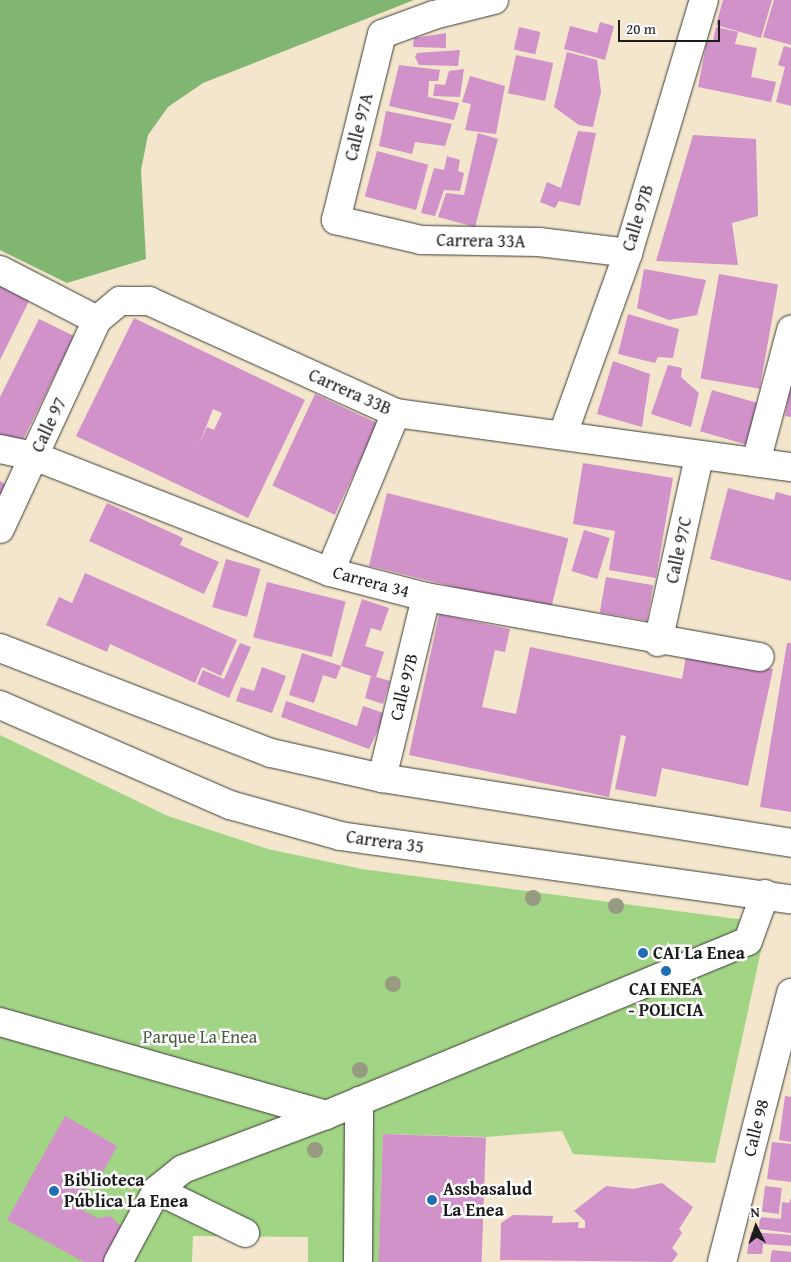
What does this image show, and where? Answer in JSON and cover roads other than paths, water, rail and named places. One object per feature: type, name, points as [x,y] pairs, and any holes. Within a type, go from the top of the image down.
[{"type":"street","name":"Calle 97A","points":[[336,220],[382,34],[434,15],[494,0]]},
{"type":"street","name":"Calle 97B","points":[[563,434],[628,253],[704,0]]},
{"type":"street","name":"Carrera 33A","points":[[336,220],[421,240],[539,242],[628,253]]},
{"type":"street","points":[[0,270],[97,320]]},
{"type":"street","name":"Carrera 33B","points":[[97,320],[120,301],[149,301],[396,413],[563,434],[699,457],[791,467]]},
{"type":"street","name":"Calle 97","points":[[0,529],[97,320]]},
{"type":"street","points":[[756,462],[791,330]]},
{"type":"street","points":[[330,572],[396,413]]},
{"type":"street","name":"Carrera 34","points":[[0,449],[34,456],[330,572],[426,597],[658,642],[760,657]]},
{"type":"street","name":"Calle 97C","points":[[658,642],[699,457]]},
{"type":"street","name":"Calle 97B","points":[[382,778],[426,597]]},
{"type":"street","points":[[0,648],[271,753],[382,778],[791,843]]},
{"type":"street","name":"Carrera 35","points":[[0,705],[230,805],[340,836],[791,898]]},
{"type":"street","points":[[118,1262],[158,1190],[183,1168],[326,1115],[748,941],[765,894]]},
{"type":"street","name":"Calle 98","points":[[722,1262],[791,993]]},
{"type":"street","points":[[0,1022],[326,1115]]},
{"type":"street","points":[[358,1262],[359,1101]]},
{"type":"street","points":[[158,1190],[244,1233]]},
{"type":"place","name":"CAI La Enea","points":[[643,953]]},
{"type":"place","name":"CAI ENEA - POLICIA","points":[[666,971]]},
{"type":"place","name":"Biblioteca Pública La Enea","points":[[54,1191]]},
{"type":"place","name":"Assbasalud La Enea","points":[[432,1200]]},
{"type":"park label","name":"Parque La Enea","points":[[200,1037]]}]
